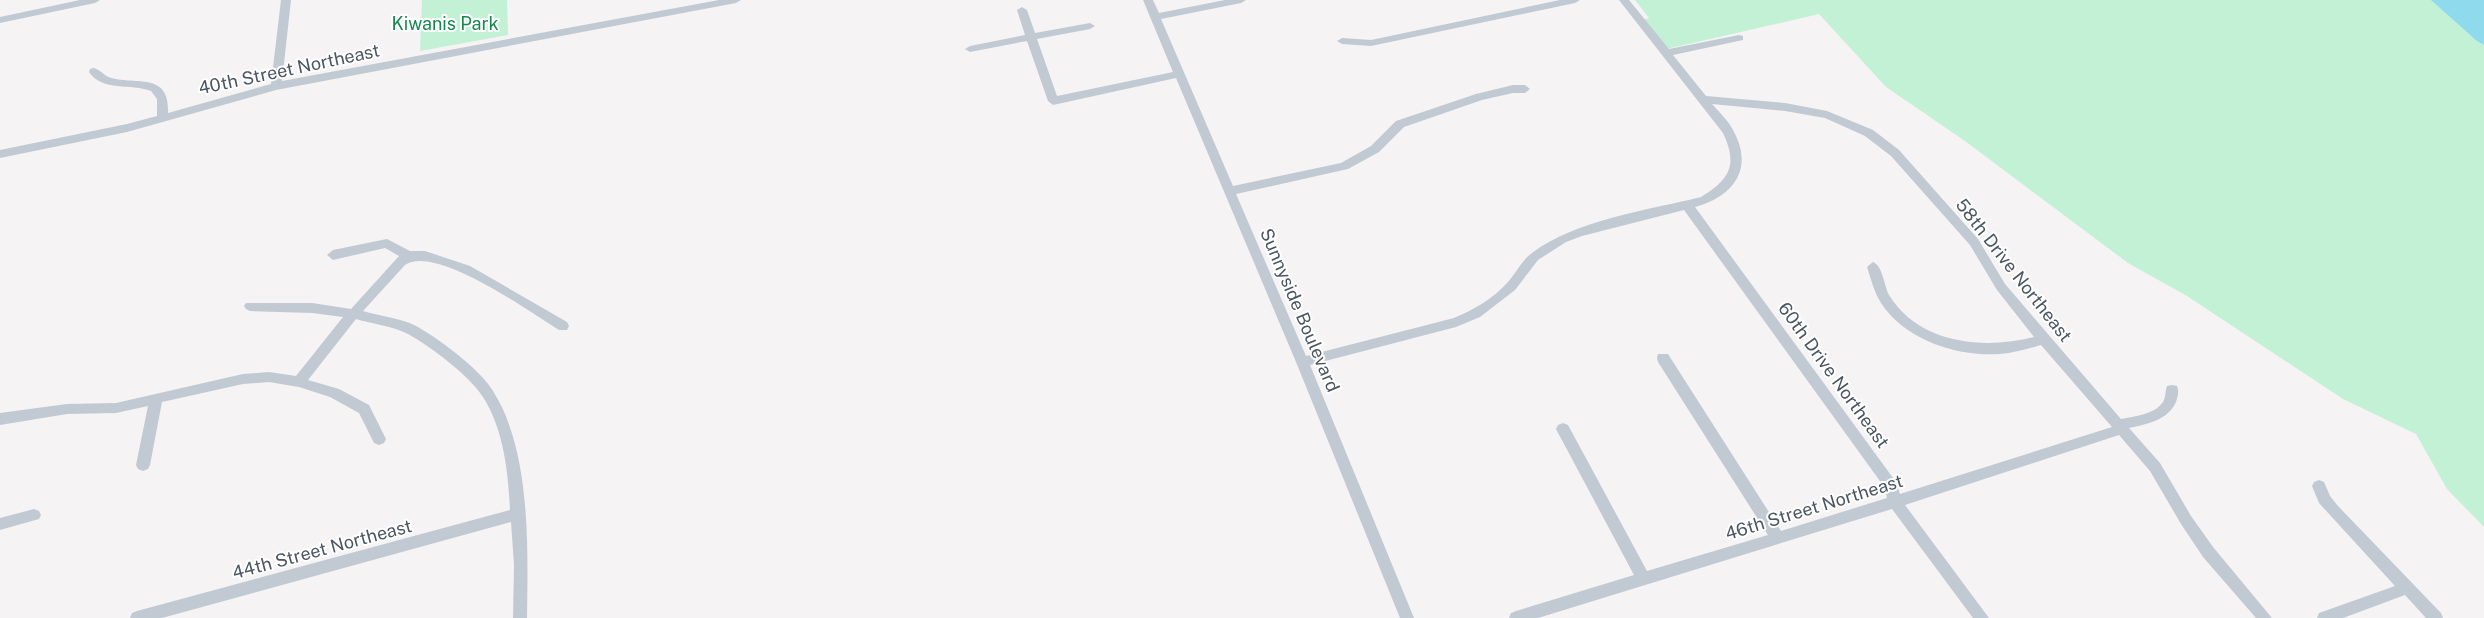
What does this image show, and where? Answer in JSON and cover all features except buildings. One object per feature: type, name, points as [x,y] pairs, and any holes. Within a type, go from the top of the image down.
[{"type":"street","points":[[0,20],[95,0]]},
{"type":"street","points":[[276,86],[286,0]]},
{"type":"street","name":"40th Street Northeast","points":[[0,154],[90,136],[276,86],[736,0]]},
{"type":"street","name":"Sunnyside Boulevard","points":[[1148,0],[1302,362],[1407,618]]},
{"type":"street","points":[[1155,17],[1240,0]]},
{"type":"street","points":[[1342,42],[1371,43],[1576,0]]},
{"type":"street","points":[[1302,362],[1456,322],[1492,303],[1511,286],[1534,257],[1562,239],[1579,232],[1705,200],[1718,193],[1733,178],[1737,166],[1735,143],[1703,99],[1624,0]]},
{"type":"street","points":[[1022,10],[1053,101],[1180,74]]},
{"type":"street","points":[[970,49],[1090,26]]},
{"type":"street","points":[[1667,53],[1739,38]]},
{"type":"street","points":[[94,72],[103,80],[149,86],[158,91],[162,101],[162,117]]},
{"type":"street","points":[[1230,191],[1344,166],[1375,149],[1400,124],[1480,97],[1514,89],[1525,90]]},
{"type":"street","name":"58th Drive Northeast","points":[[1703,99],[1785,107],[1827,115],[1850,124],[1883,142],[1906,164],[1974,242],[2006,294],[2155,467],[2186,520],[2208,552],[2265,618]]},
{"type":"street","name":"60th Drive Northeast","points":[[1688,205],[1892,486],[1895,502],[1982,618]]},
{"type":"street","points":[[334,255],[387,243],[408,256],[432,257],[465,268],[563,326]]},
{"type":"street","points":[[299,382],[354,314],[398,264],[408,256]]},
{"type":"street","points":[[1873,267],[1887,302],[1896,313],[1935,338],[1954,345],[1980,349],[2001,349],[2044,339]]},
{"type":"street","points":[[250,306],[312,308],[354,314],[410,329],[453,357],[488,392],[507,437],[515,477],[516,515],[522,565],[520,618]]},
{"type":"street","points":[[1663,358],[1778,538]]},
{"type":"street","points":[[0,419],[67,409],[116,408],[243,379],[269,377],[299,382],[334,393],[364,409],[379,439]]},
{"type":"street","name":"46th Street Northeast","points":[[1516,618],[1895,502],[2121,427],[2166,410],[2172,400],[2172,390]]},
{"type":"street","points":[[143,464],[156,400]]},
{"type":"street","points":[[1563,429],[1644,579]]},
{"type":"street","points":[[2320,486],[2324,499],[2333,510],[2436,618]]},
{"type":"street","points":[[0,524],[34,515]]},
{"type":"street","name":"44th Street Northeast","points":[[137,618],[516,515]]},
{"type":"street","points":[[2324,618],[2407,588]]},
{"type":"green space","name":"Kiwanis Park","points":[[422,0],[507,0],[508,35],[420,51]]},
{"type":"green space","points":[[1635,0],[2484,0],[2484,527],[2447,489],[2416,434],[2343,399],[2187,296],[2128,263],[1965,141],[1886,87],[1819,14],[1662,50],[1639,21],[1649,18]]},
{"type":"water","points":[[2431,0],[2484,0],[2484,45],[2477,41]]}]
